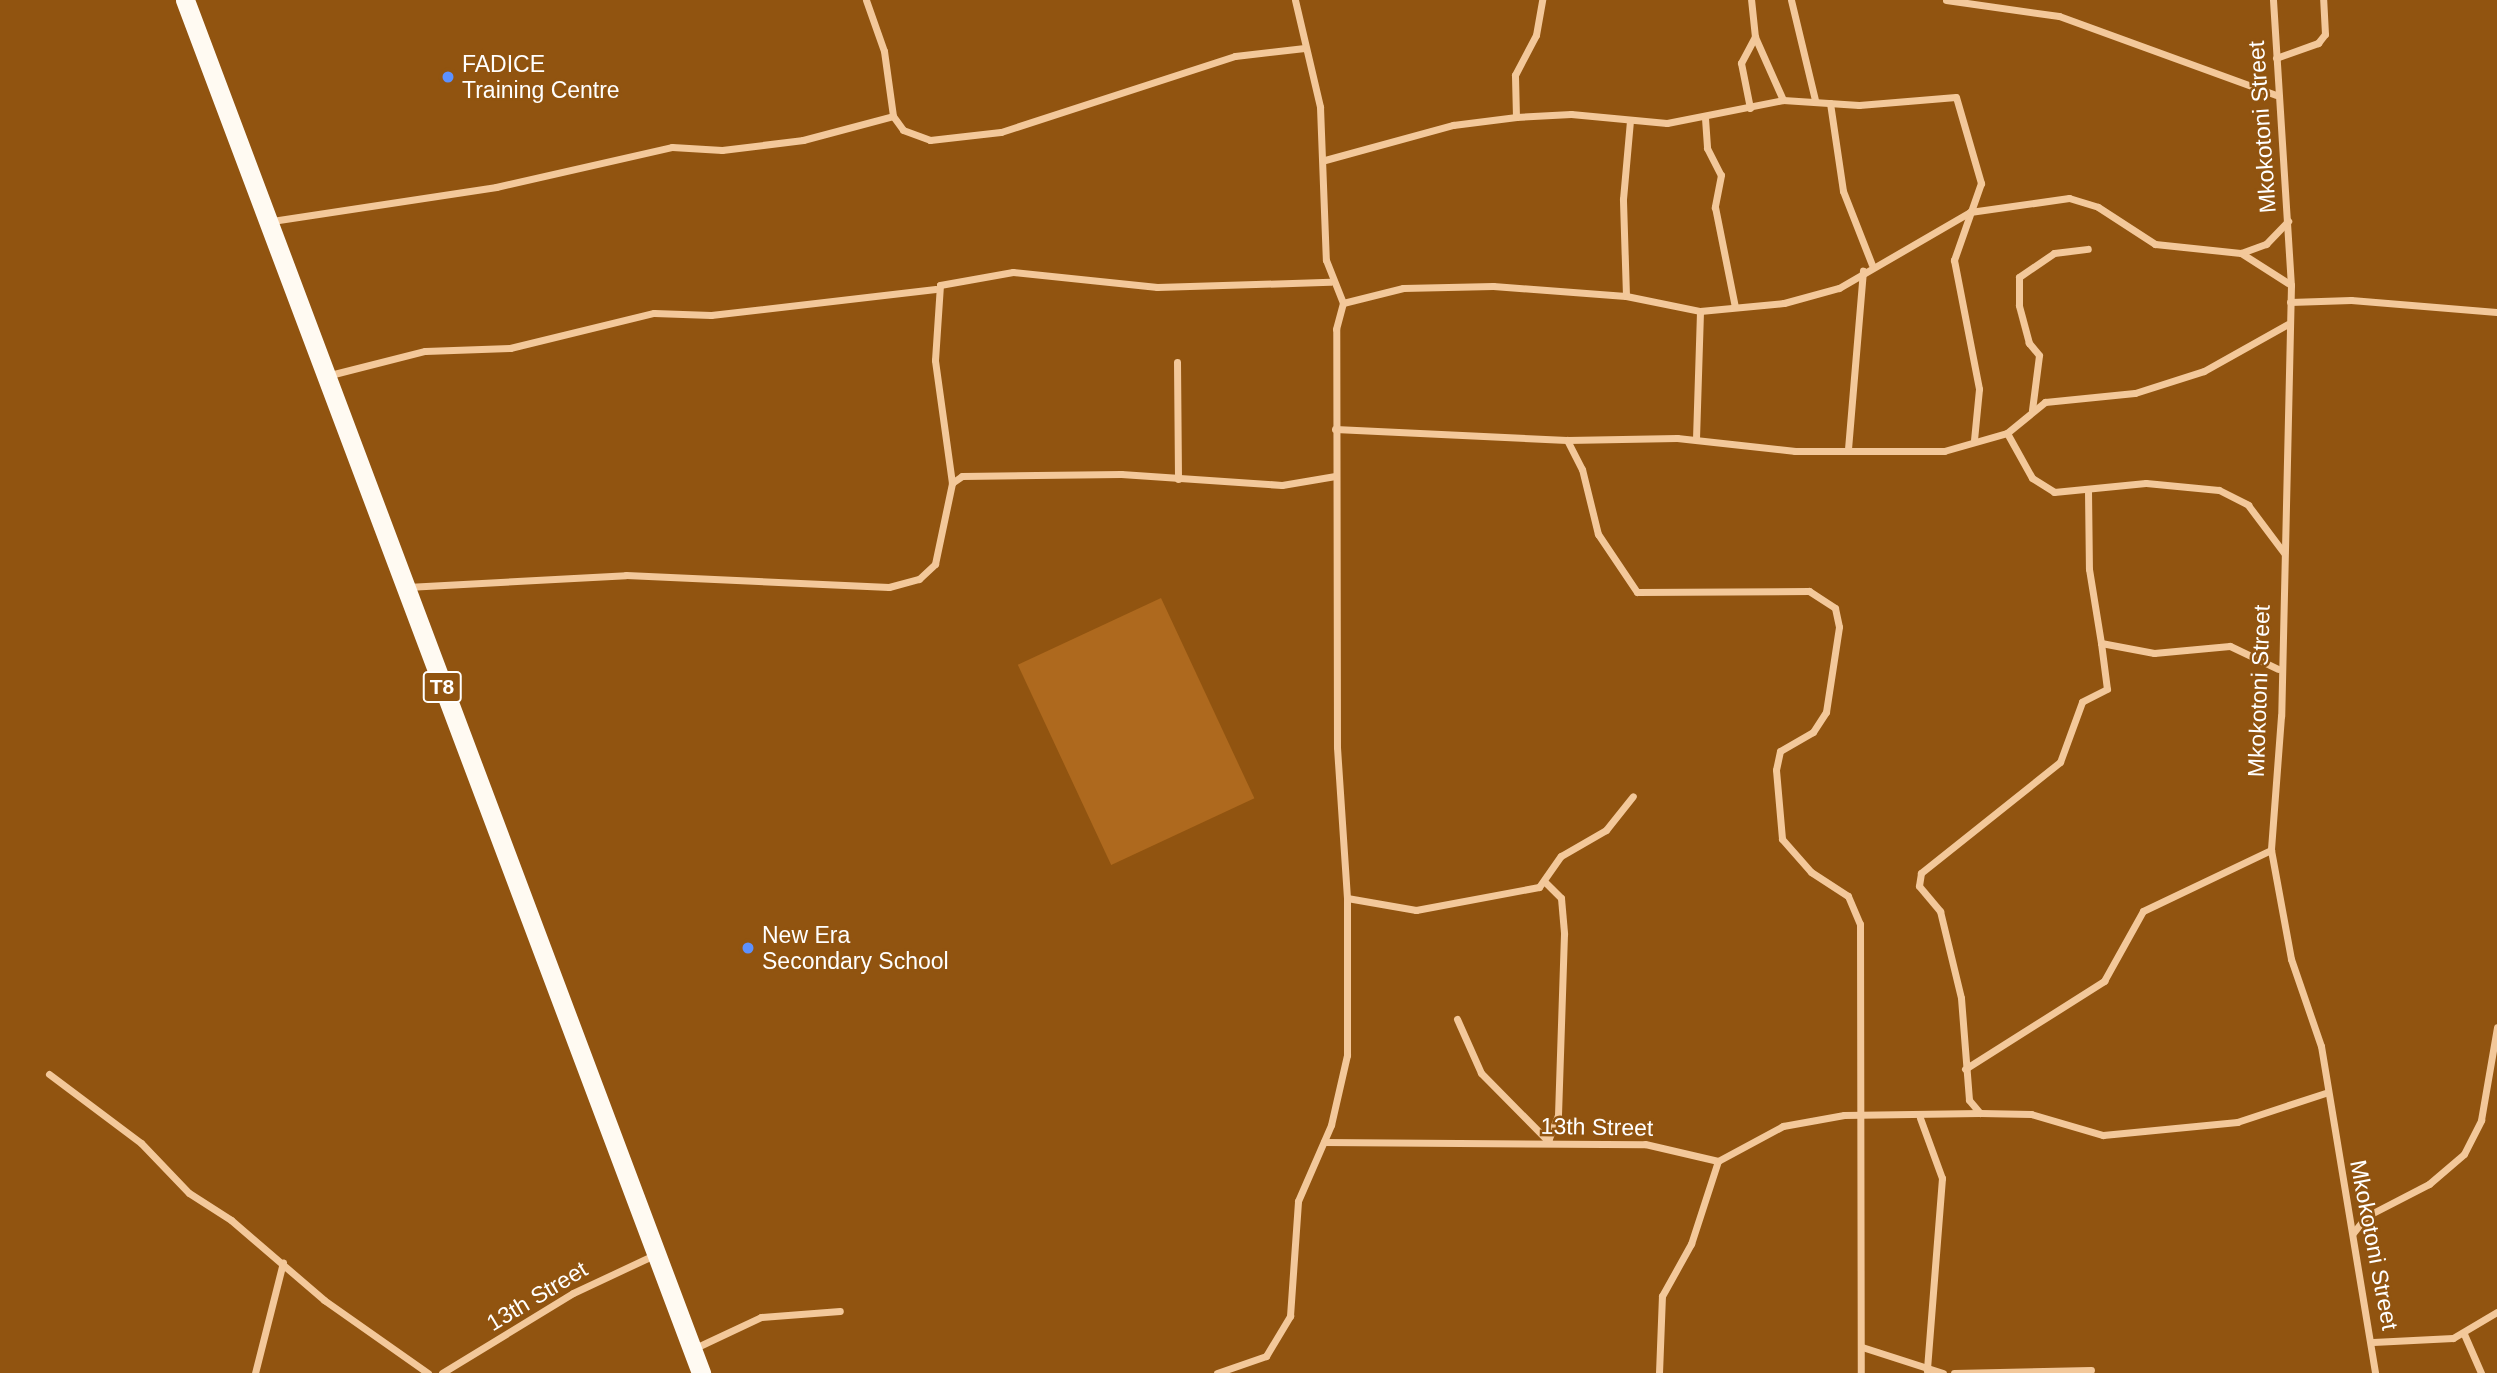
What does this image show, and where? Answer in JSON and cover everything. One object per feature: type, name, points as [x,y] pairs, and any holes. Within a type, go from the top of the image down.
[{"type":"highway","name":"T8","points":[[185,0],[330,375],[405,587],[654,1255],[701,1373]]},
{"type":"street","points":[[866,0],[884,51],[893,116],[911,135],[963,139],[1068,114],[1235,56],[1305,48]]},
{"type":"street","points":[[1217,1373],[1266,1356],[1290,1316],[1298,1201],[1324,1142],[1347,1055],[1347,898],[1337,747],[1335,476],[1336,329],[1343,303],[1330,282],[1325,160],[1294,0]]},
{"type":"street","points":[[1516,117],[1515,75],[1536,35],[1542,0]]},
{"type":"street","points":[[1751,0],[1755,37],[1783,100]]},
{"type":"street","points":[[1791,0],[1815,100]]},
{"type":"street","points":[[1946,0],[2059,16],[2276,96]]},
{"type":"street","name":"Mkokotoni Street","points":[[2273,0],[2276,96],[2291,285],[2284,554],[2271,850],[2291,959],[2321,1045],[2325,1093],[2373,1342],[2375,1373]]},
{"type":"street","points":[[2276,58],[2318,43],[2325,34],[2323,0]]},
{"type":"street","points":[[1750,108],[1741,63],[1755,37]]},
{"type":"street","points":[[1325,160],[1453,125],[1516,117],[1630,121],[1705,118],[1783,100],[1830,103],[1956,97],[1980,171],[1980,196],[1970,212],[1954,260],[1979,388],[1975,440]]},
{"type":"street","points":[[1830,103],[1843,191],[1872,265]]},
{"type":"street","points":[[269,222],[496,187],[672,147],[722,150],[803,140],[893,116]]},
{"type":"street","points":[[1705,118],[1707,148],[1721,175],[1714,207],[1735,307]]},
{"type":"street","points":[[1626,296],[1623,199],[1630,121]]},
{"type":"street","points":[[1343,303],[1414,288],[1626,296],[1700,311],[1811,299],[1970,212],[2069,198],[2169,248],[2241,253],[2266,244],[2288,221]]},
{"type":"street","points":[[2032,410],[2039,355],[2029,344],[2019,305],[2019,277],[2054,253],[2088,248]]},
{"type":"street","points":[[2241,253],[2291,285]]},
{"type":"street","points":[[1848,449],[1863,271]]},
{"type":"street","points":[[330,375],[425,351],[510,348],[654,313],[711,315],[936,289],[1013,272],[1157,287],[1330,282]]},
{"type":"street","points":[[405,587],[626,575],[902,585],[935,564],[952,483],[935,360],[936,289]]},
{"type":"street","points":[[2290,302],[2351,300],[2497,312]]},
{"type":"street","points":[[1696,439],[1700,311]]},
{"type":"street","points":[[1335,429],[1567,440],[1696,439],[1796,451],[1848,449],[1923,453],[2007,433],[2032,410],[2055,400],[2135,393],[2190,376],[2236,357],[2288,324]]},
{"type":"street","points":[[1177,362],[1178,479]]},
{"type":"street","points":[[2007,433],[2039,485],[2054,492],[2088,491],[2146,483],[2218,490],[2248,505],[2284,554]]},
{"type":"street","points":[[1567,440],[1582,469],[1598,534],[1637,592],[1809,591],[1835,608],[1839,627],[1826,712],[1813,732],[1776,759],[1777,811],[1792,854],[1848,896],[1860,924],[1863,1114],[1861,1373]]},
{"type":"street","points":[[952,483],[977,473],[1282,485],[1335,476]]},
{"type":"street","points":[[1980,1113],[1969,1100],[1961,998],[1940,911],[1919,886],[1921,873],[2060,762],[2082,702],[2107,689],[2089,569],[2088,491]]},
{"type":"street","points":[[2101,643],[2154,653],[2230,646],[2278,669]]},
{"type":"street","points":[[1347,898],[1416,910],[1494,900],[1546,883],[1561,856],[1606,830],[1633,796]]},
{"type":"street","points":[[1965,1069],[2104,981],[2143,911],[2271,850]]},
{"type":"street","points":[[1546,883],[1561,898],[1564,934],[1558,1115],[1551,1144]]},
{"type":"street","points":[[1457,1019],[1481,1073],[1551,1144]]},
{"type":"street","points":[[2353,1233],[2367,1216],[2429,1184],[2464,1154],[2481,1120],[2497,1027]]},
{"type":"street","points":[[50,1074],[141,1143],[189,1193],[283,1262],[324,1300],[428,1373]]},
{"type":"street","points":[[1659,1373],[1662,1296],[1691,1244],[1718,1161],[1773,1128],[1863,1114],[1920,1118],[1980,1113],[2031,1114],[2103,1135],[2236,1122],[2325,1093]]},
{"type":"street","points":[[1920,1118],[1942,1178],[1927,1370]]},
{"type":"street","name":"13th Street","points":[[1324,1142],[1646,1144],[1718,1161]]},
{"type":"street","name":"13th Street","points":[[442,1373],[573,1293],[654,1255]]},
{"type":"street","points":[[255,1373],[283,1262]]},
{"type":"street","points":[[692,1349],[761,1317],[840,1311]]},
{"type":"street","points":[[2373,1342],[2464,1334],[2497,1312]]},
{"type":"street","points":[[2464,1334],[2481,1373]]},
{"type":"street","points":[[1862,1347],[1943,1373]]},
{"type":"street","points":[[1954,1373],[2091,1370]]},
{"type":"shaded area","points":[[1161,598],[1254,798],[1111,865],[1018,665]]},
{"type":"place","name":"FADICE Training Centre","points":[[448,77]]},
{"type":"place","name":"New Era Secondary School","points":[[748,948]]}]
